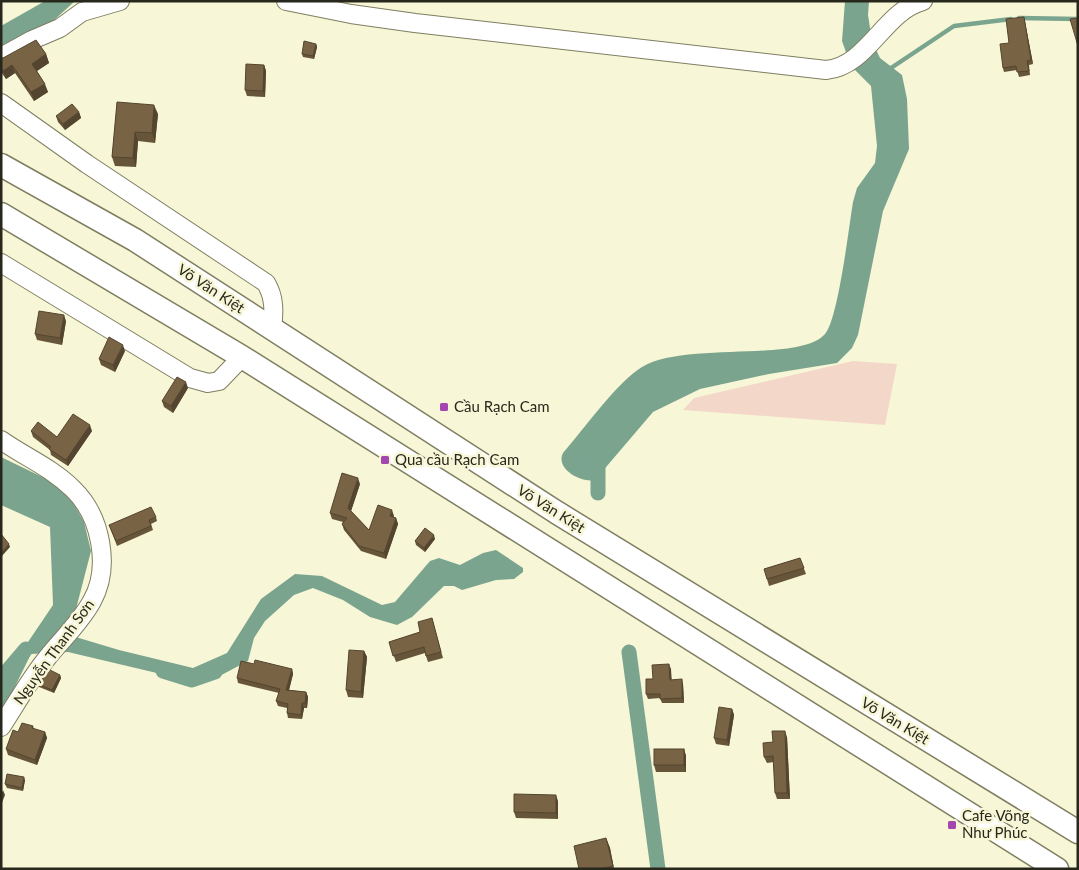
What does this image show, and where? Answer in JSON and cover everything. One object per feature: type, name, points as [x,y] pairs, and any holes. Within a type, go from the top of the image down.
[{"type":"main road","name":"Võ Văn Kiệt","points":[[1,165],[135,240],[556,512],[830,682],[1078,832]]},
{"type":"main road","points":[[1,214],[242,357],[1058,869]]},
{"type":"main road","points":[[808,712],[830,682]]},
{"type":"street","points":[[1,57],[32,40],[54,32],[82,12],[120,1]]},
{"type":"street","points":[[286,1],[406,21],[815,69],[832,69],[843,65],[875,39],[908,7],[923,1]]},
{"type":"street","points":[[1,104],[87,164],[266,283],[272,292],[274,306],[272,329]]},
{"type":"street","points":[[1,263],[108,330],[201,383],[220,381],[242,357]]},
{"type":"street","name":"Nguyễn Thanh Sơn","points":[[1,440],[45,467],[75,490],[86,505],[95,525],[102,552],[98,586],[92,601],[74,627],[47,658],[1,728]]},
{"type":"shaded area","points":[[45,1],[75,1],[41,32],[1,55],[1,26]]},
{"type":"shaded area","points":[[845,1],[869,1],[868,15],[872,41],[880,58],[902,75],[907,99],[909,149],[883,211],[858,335],[852,348],[837,363],[769,374],[700,389],[653,412],[595,480],[583,479],[571,474],[563,464],[563,453],[622,383],[642,367],[661,359],[685,355],[792,348],[812,343],[825,334],[830,325],[839,292],[853,202],[857,188],[875,163],[877,146],[871,86],[851,66],[842,41]]},
{"type":"shaded area","points":[[853,361],[897,364],[885,425],[683,410],[694,398]]},
{"type":"shaded area","points":[[1,457],[65,488],[84,522],[91,551],[76,609],[59,632],[119,650],[193,668],[227,653],[261,599],[295,574],[322,576],[382,605],[395,602],[430,561],[439,558],[460,565],[483,553],[496,550],[523,568],[523,572],[514,579],[496,580],[462,590],[454,586],[444,586],[412,617],[397,625],[370,617],[343,600],[313,588],[294,595],[265,621],[254,638],[248,661],[212,680],[161,674],[68,652],[31,654],[1,715],[1,682],[53,605],[50,527],[1,505]]},
{"type":"building","points":[[1024,17],[1031,60],[1027,61],[1029,71],[1017,72],[1016,66],[1003,68],[1000,44],[1009,43],[1006,19]]},
{"type":"building","points":[[1078,18],[1078,46],[1070,19]]},
{"type":"building","points":[[36,40],[46,54],[32,64],[45,84],[31,92],[12,65],[3,71],[1,68],[1,58]]},
{"type":"building","points":[[304,41],[316,44],[313,56],[302,54]]},
{"type":"building","points":[[246,64],[264,65],[263,91],[245,90]]},
{"type":"building","points":[[117,102],[154,105],[152,133],[135,132],[133,158],[112,157]]},
{"type":"building","points":[[72,104],[79,112],[63,124],[56,116]]},
{"type":"building","points":[[39,311],[64,315],[60,338],[35,334]]},
{"type":"building","points":[[109,337],[123,345],[113,365],[99,359]]},
{"type":"building","points":[[177,377],[186,382],[171,406],[162,401]]},
{"type":"building","points":[[73,414],[90,425],[66,460],[49,449],[51,447],[31,431],[38,422],[57,437]]},
{"type":"building","points":[[342,473],[358,478],[348,508],[369,530],[378,505],[392,510],[390,516],[396,518],[384,553],[359,546],[342,524],[347,518],[330,513]]},
{"type":"building","points":[[151,507],[156,517],[149,520],[151,526],[116,541],[109,525]]},
{"type":"building","points":[[425,528],[434,535],[424,548],[415,541]]},
{"type":"building","points":[[1,534],[9,544],[1,553]]},
{"type":"building","points":[[800,558],[804,568],[767,579],[764,569]]},
{"type":"building","points":[[432,618],[441,652],[426,656],[424,647],[393,656],[389,642],[420,632],[418,622]]},
{"type":"building","points":[[349,650],[364,651],[361,692],[346,690]]},
{"type":"building","points":[[255,660],[292,669],[286,690],[306,692],[305,703],[302,703],[301,715],[287,713],[288,704],[276,701],[280,689],[237,678],[241,661],[254,664]]},
{"type":"building","points":[[669,664],[670,680],[682,679],[682,698],[660,699],[660,694],[646,694],[646,679],[653,679],[652,665]]},
{"type":"building","points":[[48,669],[60,675],[52,690],[38,684]]},
{"type":"building","points":[[719,707],[732,709],[727,740],[714,738]]},
{"type":"building","points":[[22,723],[45,732],[35,760],[6,749],[13,730],[18,732]]},
{"type":"building","points":[[772,731],[785,731],[787,793],[775,793],[773,756],[764,757],[763,743],[773,742]]},
{"type":"building","points":[[654,749],[684,749],[684,765],[654,765]]},
{"type":"building","points":[[7,774],[24,777],[22,788],[5,784]]},
{"type":"building","points":[[514,794],[556,795],[556,813],[514,812]]},
{"type":"building","points":[[606,838],[613,866],[600,869],[579,869],[574,846]]},
{"type":"waterway","points":[[1019,18],[1078,19]]},
{"type":"waterway","points":[[888,70],[954,26],[1011,19]]},
{"type":"waterway","points":[[598,457],[598,493]]},
{"type":"waterway","points":[[1,678],[26,649]]},
{"type":"waterway","points":[[629,652],[658,869]]},
{"type":"waterway","points":[[163,671],[192,680],[215,672]]},
{"type":"place","name":"Cầu Rạch Cam","points":[[444,407]]},
{"type":"place","name":"Qua cầu Rạch Cam","points":[[385,460]]},
{"type":"place","name":"Cafe Võng Như Phúc","points":[[952,825]]}]
